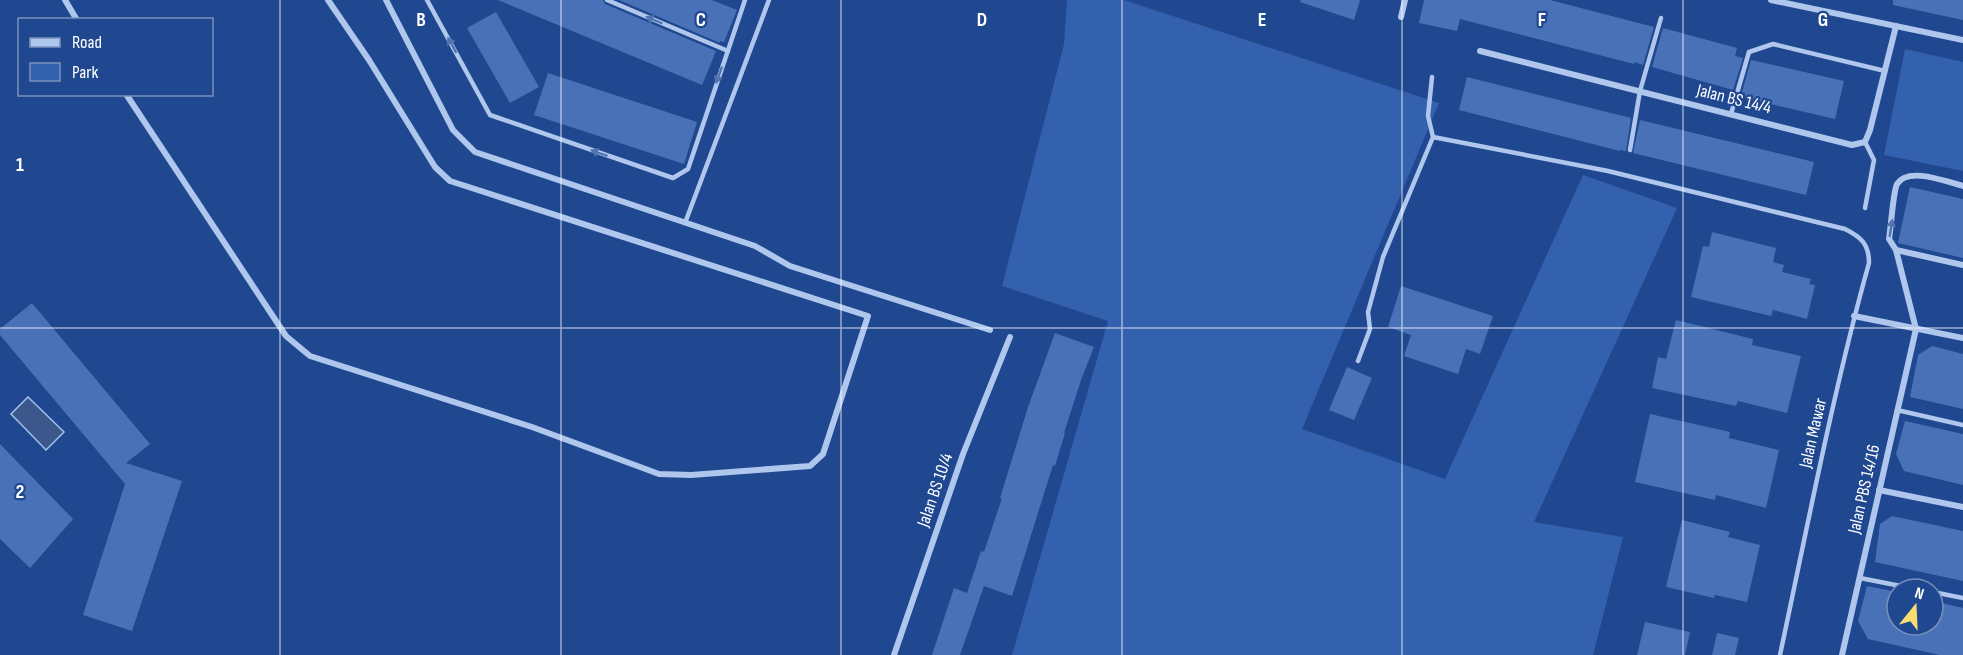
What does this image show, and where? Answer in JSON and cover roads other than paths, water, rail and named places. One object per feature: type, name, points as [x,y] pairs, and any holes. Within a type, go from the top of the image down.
[{"type":"street","points":[[64,0],[76,18]]},
{"type":"street","points":[[127,96],[286,336],[310,356],[532,427],[659,474],[691,475],[810,466],[823,454],[868,316],[450,181],[435,167],[369,60],[328,0]]},
{"type":"street","points":[[386,0],[453,130],[475,152],[755,246],[790,266],[990,330]]},
{"type":"street","points":[[1401,17],[1405,0]]},
{"type":"street","points":[[1771,0],[1963,40]]},
{"type":"street","points":[[1864,142],[1870,130],[1896,26]]},
{"type":"street","name":"Jalan BS 14/4","points":[[1480,51],[1852,145],[1864,142]]},
{"type":"street","points":[[1916,329],[1896,250],[1889,239],[1897,184],[1915,174],[1963,186]]},
{"type":"street","points":[[1896,250],[1963,265]]},
{"type":"street","points":[[1854,316],[1963,338]]},
{"type":"street","name":"Jalan PBS 14/16","points":[[1842,655],[1916,329]]},
{"type":"street","name":"Jalan BS 10/4","points":[[894,655],[963,454],[1010,337]]},
{"type":"street","points":[[1879,490],[1963,507]]},
{"type":"lane","points":[[427,0],[490,115],[673,178],[688,169],[745,0]]},
{"type":"lane","points":[[608,0],[728,51]]},
{"type":"lane","points":[[685,223],[769,0]]},
{"type":"lane","points":[[1630,150],[1640,91],[1660,18]]},
{"type":"lane","points":[[1731,114],[1749,52],[1764,46],[1773,44],[1885,71]]},
{"type":"lane","points":[[1358,361],[1370,329],[1368,312],[1383,257],[1433,137],[1428,116],[1432,77]]},
{"type":"lane","name":"Jalan Mawar","points":[[1433,137],[1608,171],[1845,229],[1866,244],[1869,263],[1854,316],[1822,453],[1780,655]]},
{"type":"lane","points":[[1864,142],[1874,160],[1865,208]]},
{"type":"lane","points":[[1897,410],[1963,425]]},
{"type":"lane","points":[[1860,578],[1885,583]]},
{"type":"lane","points":[[1945,594],[1963,598]]}]
